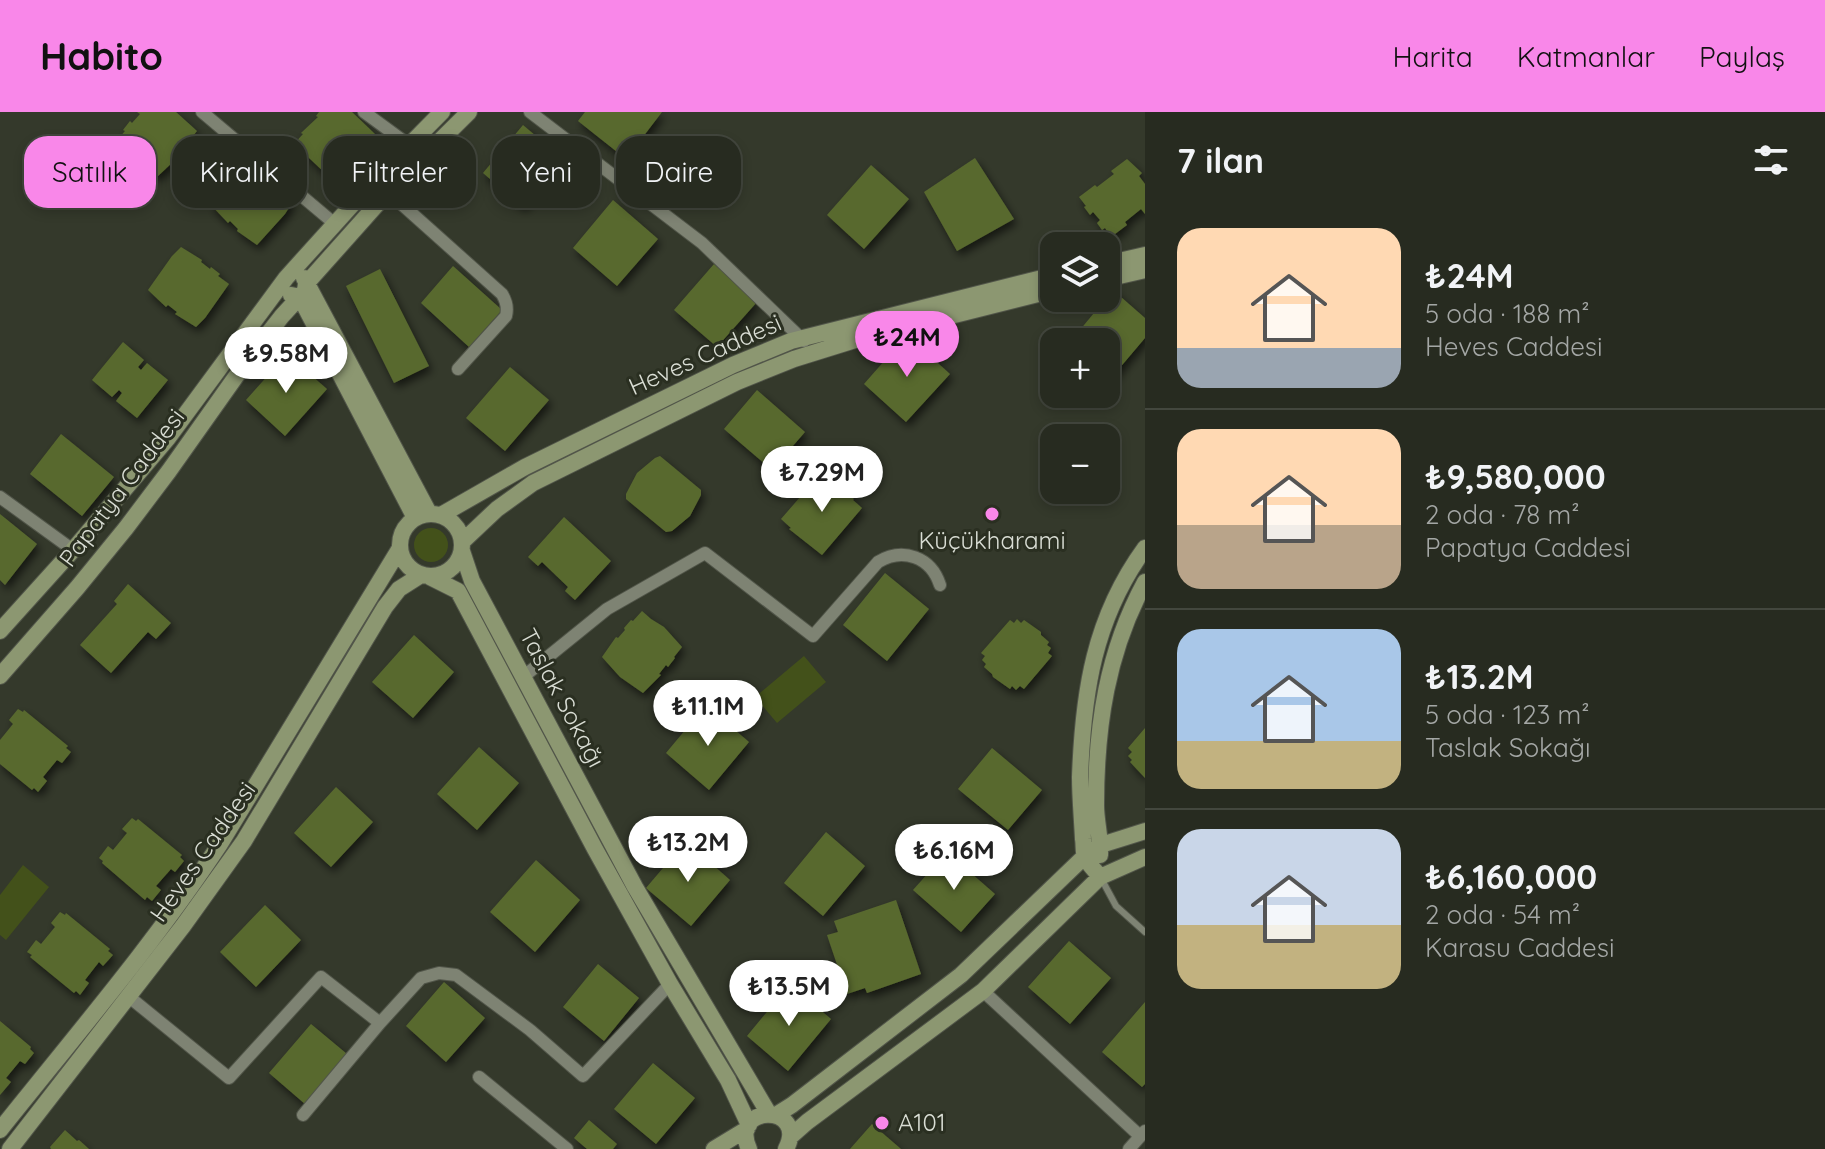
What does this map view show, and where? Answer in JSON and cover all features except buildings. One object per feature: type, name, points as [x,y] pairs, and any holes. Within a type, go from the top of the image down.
[{"type":"street","points":[[202,112],[335,224]]},
{"type":"street","points":[[364,112],[397,136]]},
{"type":"street","name":"Papatya Caddesi","points":[[418,136],[442,112]]},
{"type":"street","name":"Papatya Caddesi","points":[[445,136],[469,112]]},
{"type":"street","points":[[530,112],[702,243],[815,352]]},
{"type":"street","name":"Papatya Caddesi","points":[[0,631],[168,438],[288,276],[350,208]]},
{"type":"street","name":"Papatya Caddesi","points":[[0,676],[126,528],[241,369],[303,290],[374,208]]},
{"type":"street","points":[[406,208],[506,299],[506,316],[458,369]]},
{"type":"street","points":[[1120,261],[1145,255]]},
{"type":"street","points":[[1120,276],[1145,270]]},
{"type":"street","points":[[288,276],[284,285],[286,292],[292,296],[303,290],[428,516],[455,525],[462,546],[459,559],[447,572],[426,576],[407,565],[400,548],[403,531],[428,516]]},
{"type":"street","name":"Heves Caddesi","points":[[428,516],[721,370],[801,338],[1040,278]]},
{"type":"street","name":"Heves Caddesi","points":[[462,546],[497,509],[533,483],[737,382],[815,352],[1040,293]]},
{"type":"street","points":[[0,497],[73,550]]},
{"type":"street","name":"Taslak Sokağı","points":[[462,546],[472,581],[635,887],[772,1114],[787,1124],[790,1145]]},
{"type":"street","name":"Heves Caddesi","points":[[0,1130],[137,960],[192,886],[400,548]]},
{"type":"street","points":[[1100,877],[1085,856],[1080,793],[1085,697],[1096,647],[1113,601],[1145,548]]},
{"type":"street","points":[[523,677],[607,609],[705,553],[813,636],[878,562],[886,558],[902,554],[917,557],[934,571],[940,585]]},
{"type":"street","name":"Heves Caddesi","points":[[10,1149],[244,841],[385,607],[399,589],[426,576]]},
{"type":"street","name":"Taslak Sokağı","points":[[426,576],[458,591],[595,849],[728,1080],[748,1127],[746,1142],[749,1149]]},
{"type":"street","points":[[1100,877],[1101,845],[1096,809],[1104,696],[1114,653],[1129,610],[1145,582]]},
{"type":"street","points":[[714,1149],[748,1127],[756,1118],[792,1105],[961,975],[1085,856],[1101,845],[1145,831]]},
{"type":"street","points":[[790,1145],[807,1122],[983,991],[1100,877],[1145,857]]},
{"type":"street","points":[[303,1115],[421,978],[439,973],[456,975],[530,1030],[583,1076],[670,984]]},
{"type":"street","points":[[128,996],[229,1078],[321,977],[380,1023]]},
{"type":"street","points":[[983,991],[1142,1134],[1129,1149]]},
{"type":"street","points":[[479,1077],[567,1149]]},
{"type":"lane","points":[[1100,877],[1116,906],[1145,932]]},
{"type":"green space","points":[[431,528],[443,533],[448,545],[443,557],[431,562],[419,557],[414,545],[419,533]]},
{"type":"green space","points":[[804,656],[826,682],[777,723],[755,697]]},
{"type":"green space","points":[[23,865],[49,887],[6,940],[0,935],[0,895]]},
{"type":"place","name":"Küçükharami","points":[[992,514]]},
{"type":"place","name":"A101","points":[[882,1123]]}]
